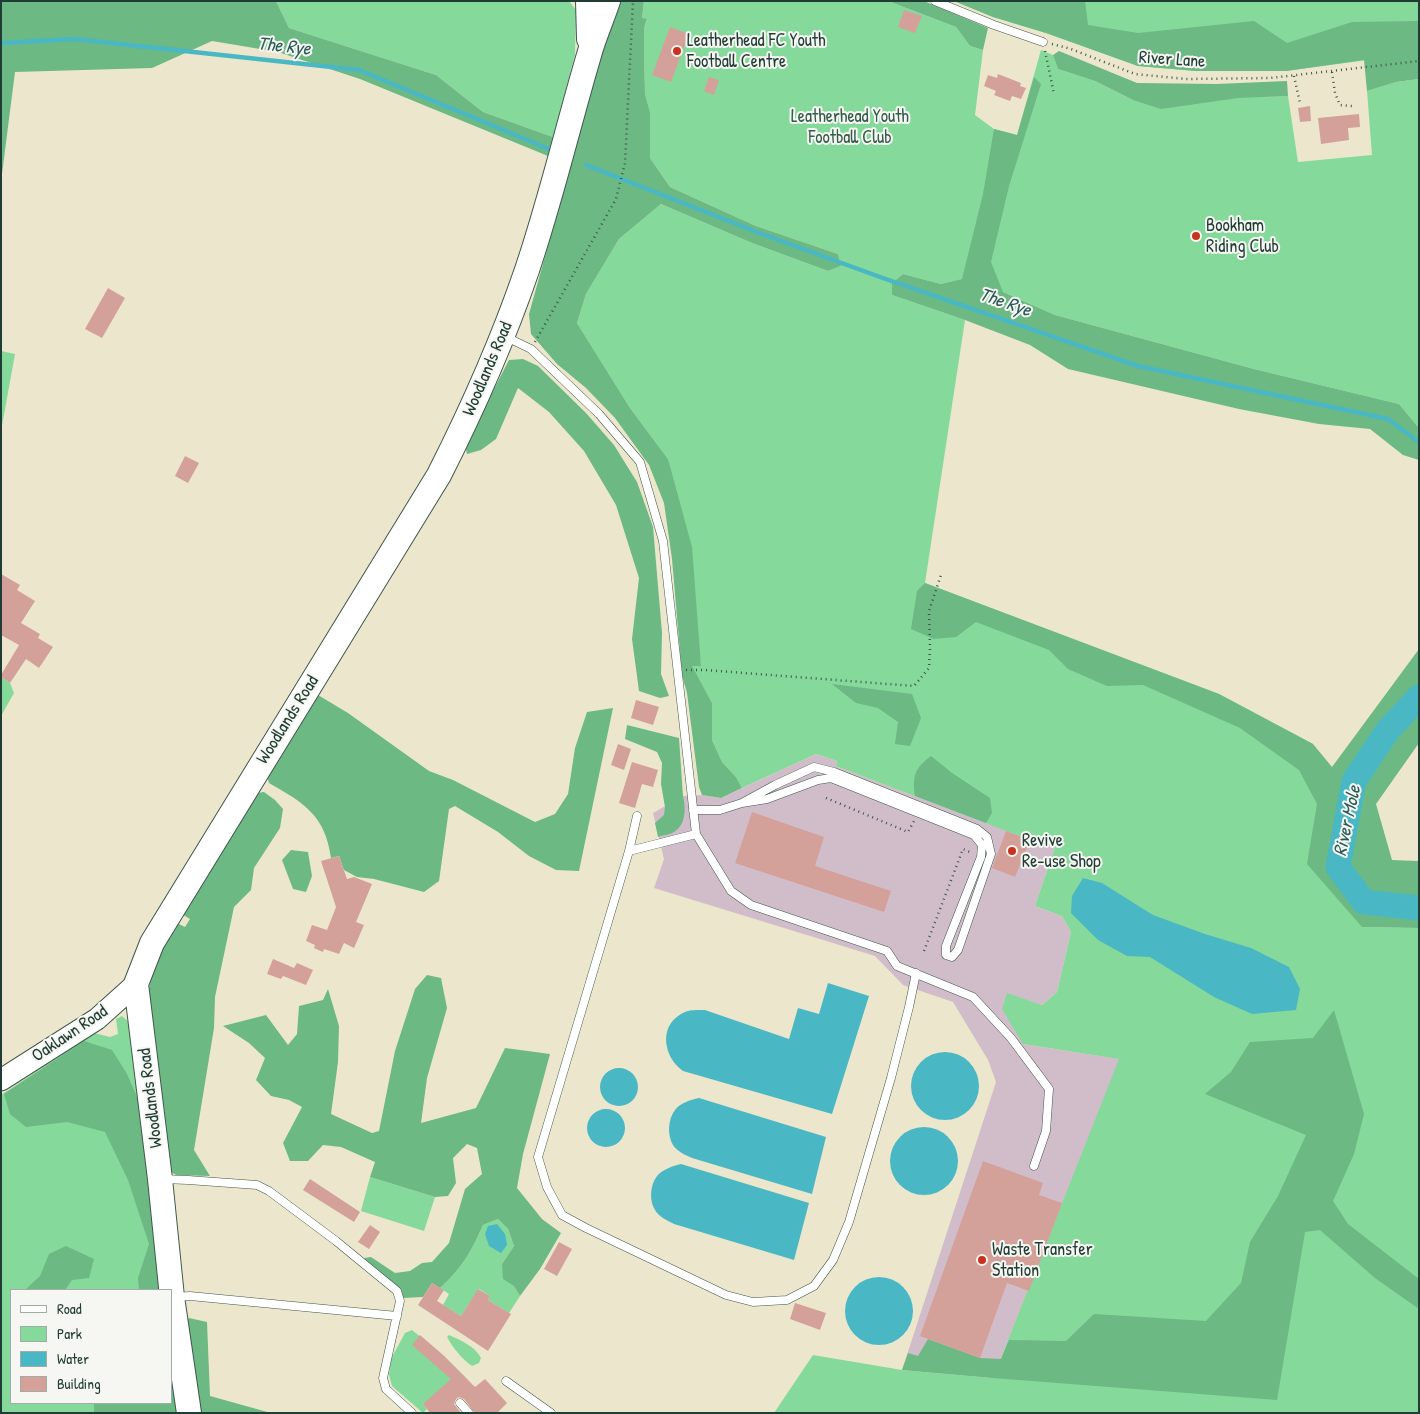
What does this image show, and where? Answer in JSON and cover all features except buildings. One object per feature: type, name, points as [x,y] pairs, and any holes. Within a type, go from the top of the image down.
[{"type":"main road","name":"Woodlands Road","points":[[588,1],[589,53]]},
{"type":"main road","name":"Woodlands Road","points":[[171,1289],[136,984],[152,944],[175,904],[439,475],[471,413],[504,336],[528,268],[556,177],[589,53],[608,1]]},
{"type":"main road","name":"Woodlands Road","points":[[172,1297],[189,1413]]},
{"type":"street","name":"Oaklawn Road","points":[[1,1080],[97,1019],[136,984]]},
{"type":"lane","points":[[936,1],[994,25],[1043,42]]},
{"type":"lane","points":[[504,336],[531,350],[599,414],[640,462],[664,542],[696,834],[731,891],[751,904],[887,951],[897,966],[973,997],[1011,1038],[1049,1089],[1046,1130],[1034,1166]]},
{"type":"lane","points":[[693,810],[720,810],[742,803],[766,799],[818,780],[831,778],[974,835],[982,845],[981,857],[946,946],[946,955],[952,957],[958,950],[991,854],[987,837],[977,829],[834,772],[814,767],[742,803]]},
{"type":"lane","points":[[818,780],[824,775],[820,769]]},
{"type":"lane","points":[[637,816],[538,1157],[547,1187],[562,1215],[726,1295],[753,1302],[787,1300],[814,1286],[833,1260],[848,1222],[891,1078],[910,1007],[916,973]]},
{"type":"lane","points":[[628,851],[696,834]]},
{"type":"lane","points":[[160,1179],[257,1185],[269,1191],[336,1241],[396,1291],[400,1301],[383,1378],[386,1389],[412,1413]]},
{"type":"lane","points":[[172,1297],[190,1296],[397,1316]]},
{"type":"lane","points":[[506,1382],[551,1413]]},
{"type":"lane","points":[[460,1403],[469,1413]]},
{"type":"path","points":[[531,350],[616,199],[625,163],[633,1]]},
{"type":"path","points":[[1043,42],[1054,94]]},
{"type":"path","name":"River Lane","points":[[1043,42],[1070,49],[1135,74],[1186,79],[1270,78],[1419,60]]},
{"type":"path","points":[[1332,72],[1335,93],[1340,105],[1352,106]]},
{"type":"path","points":[[1294,76],[1300,103]]},
{"type":"path","points":[[677,670],[705,670],[914,686],[929,668],[929,611],[940,575]]},
{"type":"path","points":[[826,798],[908,832],[915,817]]},
{"type":"path","points":[[924,951],[963,849],[973,854],[975,848]]},
{"type":"shaded area","points":[[816,754],[837,761],[836,766],[1055,847],[1035,906],[1062,916],[1071,932],[1057,992],[1042,1005],[1007,994],[1023,1044],[1120,1059],[993,1378],[902,1370],[996,1082],[988,1060],[953,1002],[903,985],[875,956],[654,888],[664,859],[653,813],[683,796],[702,795],[721,798]]},
{"type":"green space","points":[[1,1],[276,1],[289,28],[436,75],[483,112],[553,137],[548,156],[360,79],[278,52],[212,41],[152,68],[15,72],[1,182]]},
{"type":"green space","points":[[276,1],[569,1],[576,10],[575,55],[553,137],[483,112],[436,75],[289,28]]},
{"type":"green space","points":[[616,1],[644,1],[642,18],[647,19],[644,28],[644,51],[645,94],[650,112],[650,158],[670,187],[756,226],[838,254],[841,266],[828,271],[752,243],[661,204],[619,239],[586,294],[577,323],[630,408],[668,459],[692,547],[701,666],[692,666],[712,703],[712,740],[722,762],[736,777],[742,788],[721,798],[702,795],[699,787],[687,693],[682,675],[672,559],[664,503],[649,465],[615,418],[586,388],[557,364],[531,334],[529,314]]},
{"type":"green space","name":"Leatherhead Youth Football Club","points":[[644,1],[888,1],[956,27],[970,46],[983,50],[975,115],[994,129],[1017,135],[1041,50],[1053,55],[1058,69],[1095,81],[1133,100],[1288,96],[1298,162],[1372,155],[1367,91],[1396,82],[1419,79],[1419,428],[1399,404],[1254,369],[1055,315],[1003,292],[963,279],[941,284],[903,274],[892,283],[892,295],[965,320],[925,583],[1219,694],[1313,744],[1362,927],[1419,928],[1419,1413],[774,1413],[813,1355],[902,1370],[993,1378],[1119,1059],[1023,1044],[1002,1009],[1007,993],[1042,1005],[1057,992],[1071,932],[1062,916],[1035,906],[1055,847],[1034,838],[1030,840],[836,766],[837,761],[816,754],[742,788],[736,777],[722,762],[712,740],[712,703],[691,666],[701,665],[668,459],[630,408],[577,323],[586,294],[619,239],[661,204],[752,243],[828,271],[841,266],[838,254],[756,226],[670,187],[650,158],[650,112],[645,94],[644,51],[644,28],[647,20],[642,18]]},
{"type":"green space","points":[[888,1],[924,1],[988,28],[983,50],[970,46],[956,27]]},
{"type":"green space","points":[[954,1],[1419,1],[1419,53],[1286,71],[1196,71],[1138,66],[1046,33],[993,17]]},
{"type":"green space","points":[[954,1],[1085,1],[1088,25],[1138,33],[1254,21],[1287,43],[1352,22],[1419,21],[1419,79],[1396,82],[1367,91],[1364,60],[1286,71],[1196,71],[1138,66],[1046,33],[993,17]]},
{"type":"green space","points":[[1059,51],[1137,83],[1216,84],[1287,81],[1288,96],[1238,98],[1161,109],[1133,100],[1095,81],[1058,69],[1053,55]]},
{"type":"green space","points":[[1034,77],[1041,84],[1009,186],[991,262],[1003,292],[1055,315],[1254,369],[1399,404],[1419,428],[1419,460],[1403,455],[1370,429],[1319,424],[1239,409],[1068,369],[1030,345],[892,295],[892,283],[903,274],[941,284],[962,279],[983,194],[994,129],[1017,135]]},
{"type":"green space","points":[[1,351],[15,354],[1,431]]},
{"type":"green space","points":[[523,359],[538,366],[586,413],[614,445],[637,482],[653,527],[662,633],[661,674],[669,696],[660,698],[639,691],[632,639],[639,578],[616,505],[584,451],[549,412],[518,388],[496,439],[481,450],[467,454],[465,445],[509,360]]},
{"type":"green space","points":[[925,583],[1219,694],[1313,744],[1332,767],[1419,649],[1419,743],[1376,804],[1392,860],[1419,861],[1419,928],[1362,927],[1307,864],[1317,804],[1299,770],[1240,728],[1143,685],[1107,686],[1068,669],[1049,650],[976,622],[956,637],[934,639],[911,629],[917,591]]},
{"type":"green space","points":[[1,677],[10,683],[14,693],[1,716]]},
{"type":"green space","points":[[832,684],[912,694],[921,718],[910,746],[895,744],[898,722],[878,708],[856,703]]},
{"type":"green space","points":[[318,695],[348,713],[429,771],[453,780],[535,822],[555,814],[568,794],[575,748],[587,712],[613,708],[579,871],[556,870],[529,856],[498,832],[455,806],[449,809],[439,881],[424,892],[374,879],[357,877],[344,870],[339,856],[331,858],[324,831],[311,812],[293,797],[269,783],[267,776]]},
{"type":"green space","points":[[627,725],[679,738],[685,811],[681,825],[671,834],[658,837],[655,823],[664,815],[665,807],[661,784],[662,763],[657,752],[625,739]]},
{"type":"green space","points":[[931,756],[952,773],[990,798],[992,813],[986,823],[915,796],[914,783],[916,773],[921,764]]},
{"type":"green space","points":[[264,792],[283,809],[280,828],[254,868],[251,890],[234,907],[215,997],[214,1028],[194,1150],[210,1176],[176,1175],[168,1170],[148,993],[155,961],[175,922],[185,927],[190,919],[180,913],[256,793]]},
{"type":"green space","points":[[291,850],[308,852],[312,876],[306,892],[293,889],[282,860]]},
{"type":"green space","points":[[427,975],[441,978],[447,1008],[427,1078],[421,1123],[476,1108],[505,1048],[550,1054],[523,1154],[517,1188],[542,1219],[561,1233],[540,1269],[520,1296],[514,1286],[503,1279],[502,1264],[514,1246],[508,1229],[498,1219],[483,1225],[470,1252],[454,1274],[440,1288],[432,1283],[423,1297],[403,1298],[366,1263],[364,1258],[371,1257],[395,1273],[410,1271],[422,1263],[432,1262],[449,1243],[465,1189],[482,1174],[477,1148],[467,1144],[453,1158],[456,1183],[448,1196],[435,1197],[370,1177],[375,1162],[341,1147],[323,1145],[308,1161],[290,1161],[283,1143],[302,1107],[289,1100],[271,1096],[256,1080],[265,1058],[249,1043],[223,1026],[266,1015],[288,1045],[297,1034],[299,1006],[323,1000],[328,989],[339,1026],[338,1062],[331,1114],[372,1133],[379,1131],[395,1051],[415,989]]},
{"type":"green space","points":[[1334,1010],[1364,1114],[1354,1154],[1333,1201],[1348,1224],[1419,1279],[1419,1309],[1375,1278],[1320,1230],[1305,1232],[1277,1400],[902,1370],[908,1353],[918,1356],[928,1339],[980,1358],[1001,1359],[1009,1340],[1066,1341],[1094,1314],[1206,1321],[1241,1283],[1250,1242],[1278,1196],[1306,1135],[1205,1094],[1231,1072],[1250,1042],[1313,1038]]},
{"type":"green space","points":[[122,1016],[130,1023],[164,1289],[10,1289],[10,1404],[172,1404],[180,1413],[1,1413],[1,1095],[94,1033],[110,1037],[118,1034],[116,1019]]},
{"type":"green space","points":[[84,1041],[112,1050],[127,1074],[141,1106],[164,1289],[139,1289],[138,1278],[149,1244],[128,1180],[105,1132],[67,1122],[26,1127],[10,1114],[4,1094]]},
{"type":"green space","points":[[370,1177],[435,1197],[424,1231],[361,1211]]},
{"type":"green space","points":[[498,1219],[508,1229],[514,1246],[502,1264],[520,1296],[509,1313],[488,1300],[490,1296],[479,1289],[461,1316],[443,1305],[449,1294],[440,1288],[465,1259],[483,1225]]},
{"type":"green space","points":[[66,1246],[94,1259],[89,1278],[72,1280],[66,1289],[26,1289],[40,1276],[49,1254]]},
{"type":"green space","points":[[189,1318],[207,1322],[210,1396],[271,1413],[198,1413],[184,1323]]},
{"type":"green space","points":[[412,1330],[444,1356],[468,1380],[458,1390],[423,1404],[427,1409],[423,1413],[392,1386],[389,1375],[391,1359],[405,1333]]},
{"type":"green space","points":[[449,1335],[475,1350],[481,1358],[479,1363],[472,1366],[465,1360],[449,1341],[447,1337]]},
{"type":"green space","points":[[172,1353],[180,1413],[94,1413],[94,1404],[172,1404]]},
{"type":"water","points":[[1083,878],[1102,883],[1153,915],[1251,948],[1289,967],[1300,989],[1296,1010],[1252,1014],[1214,997],[1150,957],[1127,956],[1098,940],[1071,913],[1072,896]]},
{"type":"water","points":[[828,983],[869,996],[832,1114],[683,1071],[671,1058],[666,1042],[667,1034],[674,1020],[684,1012],[705,1010],[789,1039],[798,1008],[819,1014]]},
{"type":"water","points":[[945,1052],[958,1055],[969,1062],[976,1073],[979,1086],[976,1099],[969,1110],[958,1117],[945,1120],[932,1117],[921,1110],[914,1099],[911,1086],[914,1073],[921,1062],[932,1055]]},
{"type":"water","points":[[619,1068],[633,1073],[638,1087],[633,1101],[619,1106],[605,1101],[600,1087],[605,1073]]},
{"type":"water","points":[[699,1098],[826,1137],[812,1194],[692,1158],[677,1149],[671,1141],[669,1132],[673,1114],[682,1104]]},
{"type":"water","points":[[606,1109],[620,1114],[625,1128],[620,1142],[606,1147],[592,1142],[587,1128],[592,1114]]},
{"type":"water","points":[[917,1127],[931,1127],[943,1132],[953,1142],[958,1154],[958,1168],[953,1180],[943,1190],[931,1195],[917,1195],[905,1190],[895,1180],[890,1168],[890,1154],[895,1142],[905,1132]]},
{"type":"water","points":[[681,1164],[809,1203],[794,1260],[674,1224],[659,1215],[653,1206],[651,1198],[655,1180],[665,1170]]},
{"type":"water","points":[[497,1224],[505,1234],[507,1245],[501,1253],[489,1246],[485,1234],[488,1226]]},
{"type":"water","points":[[886,1277],[898,1283],[907,1292],[913,1304],[911,1324],[903,1335],[886,1345],[872,1345],[855,1335],[847,1324],[845,1304],[855,1287],[866,1279]]},
{"type":"waterway","name":"The Rye","points":[[1,43],[74,39],[359,70],[549,149]]},
{"type":"waterway","name":"The Rye","points":[[586,165],[762,234],[880,277],[1138,366],[1388,419],[1419,442]]},
{"type":"waterway","name":"River Mole","points":[[1419,697],[1388,730],[1354,781],[1338,867],[1364,902],[1419,908]]},
{"type":"place","name":"Leatherhead FC Youth Football Centre","points":[[677,51]]},
{"type":"place","name":"Bookham Riding Club","points":[[1196,236]]},
{"type":"place","name":"Revive Re-use Shop","points":[[1012,851]]},
{"type":"place","name":"Waste Transfer Station","points":[[982,1260]]}]
